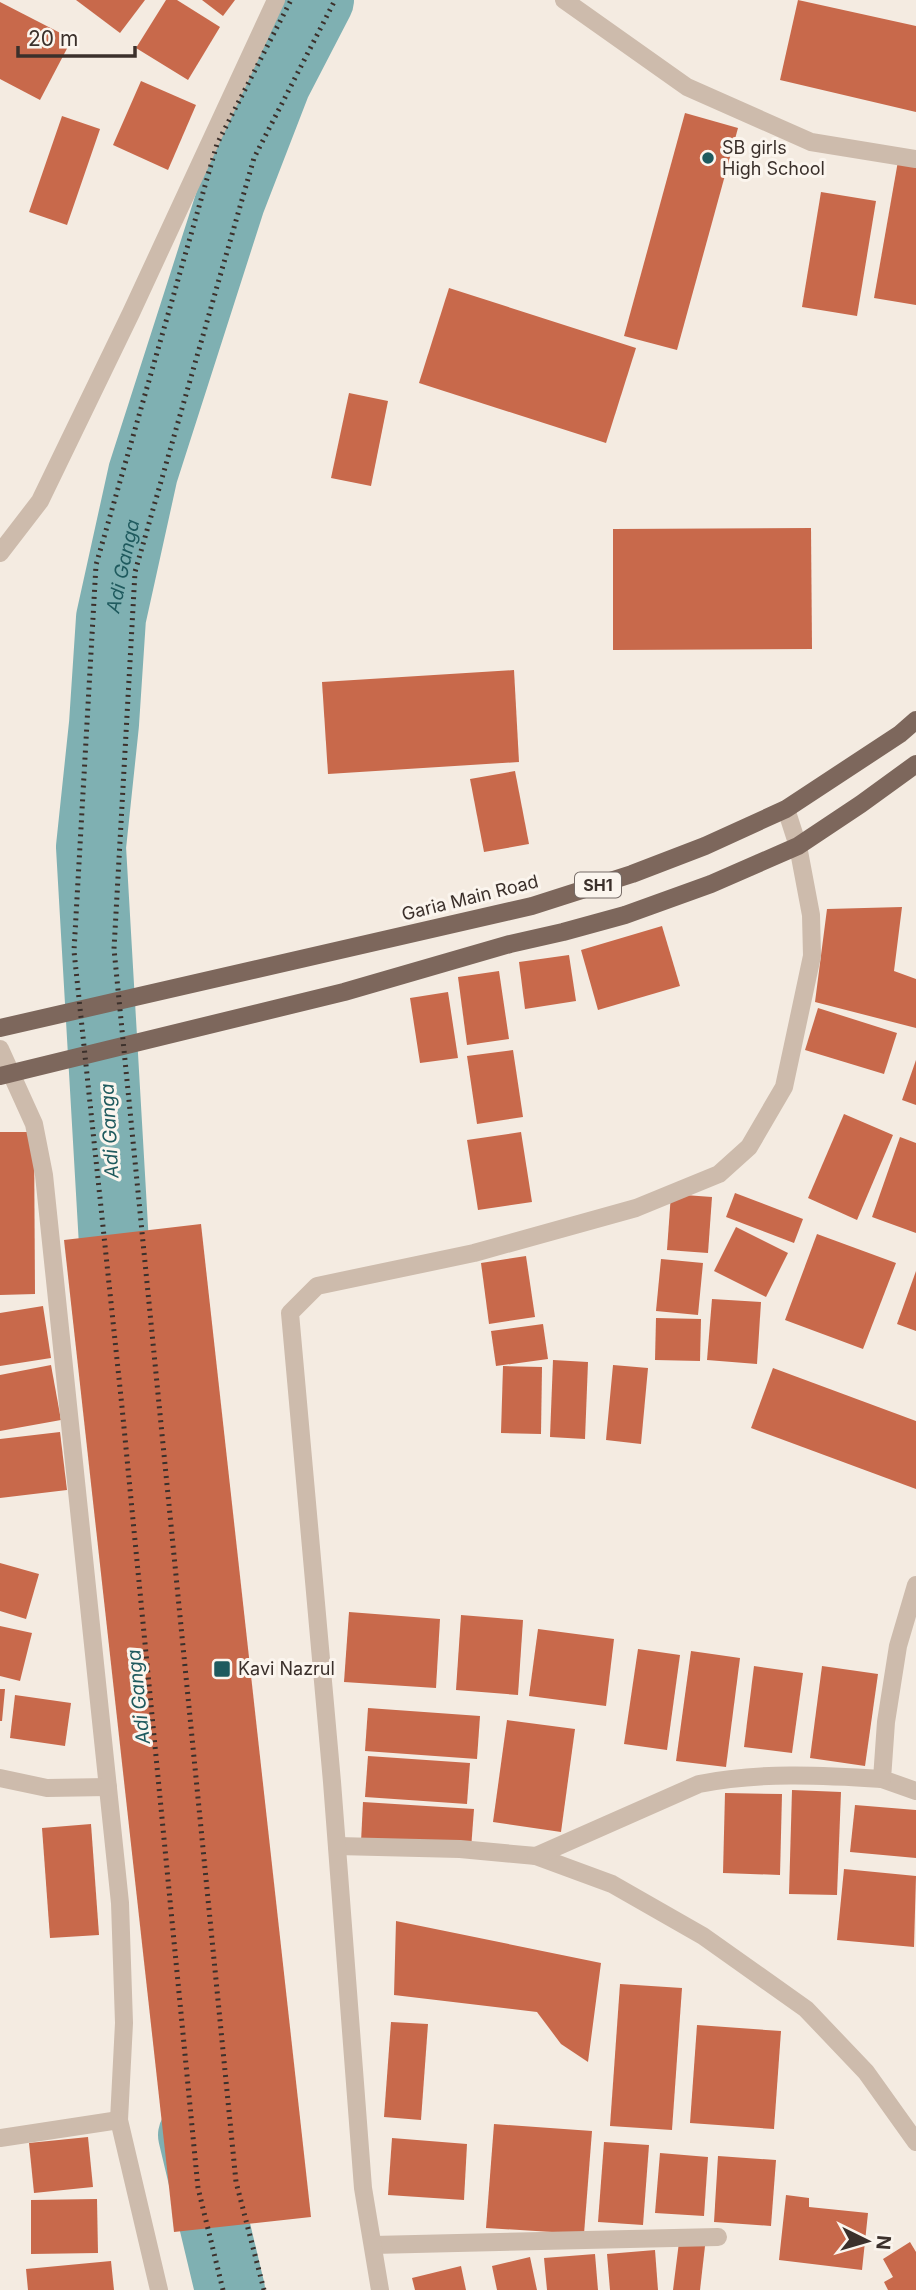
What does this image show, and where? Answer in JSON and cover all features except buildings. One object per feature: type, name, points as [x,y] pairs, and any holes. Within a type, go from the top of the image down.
[{"type":"main road","name":"Garia Main Road","points":[[0,1028],[532,906],[632,874],[705,846],[786,809],[900,734],[916,720]]},
{"type":"main road","name":"SH1","points":[[6,1074],[344,992],[510,944],[625,915],[711,884],[798,846],[916,764]]},
{"type":"street","points":[[0,553],[40,501],[131,313],[276,0]]},
{"type":"street","points":[[564,0],[687,87],[811,142],[916,159]]},
{"type":"street","points":[[380,2290],[363,2188],[337,1846],[290,1313],[317,1286],[474,1253],[636,1208],[719,1174],[749,1147],[784,1087],[812,956],[811,915],[798,846],[786,809]]},
{"type":"street","points":[[0,1049],[6,1074],[34,1124],[44,1175],[120,1903],[124,2023],[119,2120],[159,2290]]},
{"type":"street","points":[[882,1779],[886,1721],[898,1646],[916,1585]]},
{"type":"street","points":[[536,1856],[699,1784],[724,1779],[825,1775],[882,1779],[916,1791]]},
{"type":"street","points":[[0,1778],[47,1788],[108,1787]]},
{"type":"street","points":[[337,1846],[460,1849],[536,1856],[612,1884],[703,1936],[806,2009],[866,2073],[916,2142]]},
{"type":"street","points":[[0,2138],[119,2120]]},
{"type":"street","points":[[373,2245],[718,2237]]},
{"type":"waterway","name":"Adi Ganga","points":[[119,1331],[91,847],[104,724],[111,618],[143,473],[230,202],[276,83],[319,0]]},
{"type":"waterway","name":"Adi Ganga","points":[[193,2135],[230,2290]]},
{"type":"railway","points":[[223,2290],[198,2188],[122,1407],[74,951],[96,565],[217,144],[291,0]]},
{"type":"railway","points":[[264,2290],[236,2182],[114,949],[135,572],[254,158],[335,0]]},
{"type":"place","name":"SB girls High School","points":[[708,158]]},
{"type":"place","name":"Kavi Nazrul","points":[[222,1669]]}]
